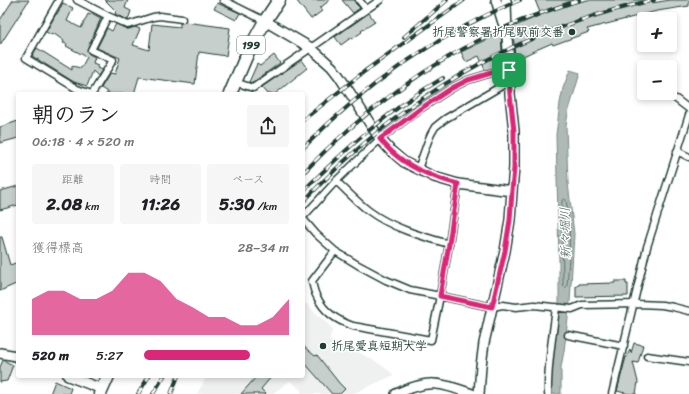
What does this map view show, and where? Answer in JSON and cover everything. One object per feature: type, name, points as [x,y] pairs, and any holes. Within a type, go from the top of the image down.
[{"type":"highway","name":"199","points":[[231,92],[248,52],[265,21],[279,0]]},
{"type":"highway","points":[[101,391],[107,378]]},
{"type":"street","points":[[59,0],[26,58],[77,89],[86,92]]},
{"type":"street","points":[[77,0],[128,25],[160,16],[182,19]]},
{"type":"street","points":[[223,0],[265,21],[312,48],[332,67],[380,139],[400,158],[434,177],[458,184],[512,191]]},
{"type":"street","points":[[359,0],[366,9]]},
{"type":"street","points":[[235,82],[253,88],[380,0]]},
{"type":"street","points":[[496,0],[507,37]]},
{"type":"street","points":[[479,394],[484,343],[505,251],[510,220],[514,168],[514,131],[510,94],[506,0]]},
{"type":"street","points":[[93,92],[113,60],[91,50],[108,16]]},
{"type":"street","points":[[305,216],[336,181],[380,139],[420,109],[452,88],[468,80],[501,70],[509,70]]},
{"type":"street","points":[[418,169],[428,141],[435,127],[445,119],[510,82]]},
{"type":"street","points":[[677,100],[689,109]]},
{"type":"street","points":[[612,394],[646,247],[689,115]]},
{"type":"street","points":[[678,151],[689,157]]},
{"type":"street","points":[[336,181],[369,211],[390,224],[408,232],[449,244]]},
{"type":"street","points":[[335,251],[312,282],[316,296],[333,317],[353,326],[431,340],[449,244],[458,184]]},
{"type":"street","points":[[305,220],[316,234],[335,251],[386,280],[410,290],[492,307],[534,305],[572,309],[582,306],[633,304],[662,305],[689,311]]},
{"type":"street","points":[[548,394],[549,356],[558,307]]},
{"type":"street","points":[[568,335],[624,346]]},
{"type":"street","points":[[0,353],[16,356]]},
{"type":"street","points":[[647,356],[689,362]]},
{"type":"street","points":[[72,378],[101,391]]},
{"type":"street","points":[[396,394],[411,387],[430,383],[442,384],[472,394]]},
{"type":"shaded area","name":"折尾愛真短期大学","points":[[305,303],[333,329],[329,340],[358,352],[380,364],[394,375],[352,394],[302,394],[300,389],[290,381],[272,394],[197,394],[206,378],[305,378]]},
{"type":"water","name":"新々堀川","points":[[570,70],[580,73],[568,113],[566,126],[568,183],[574,234],[570,302],[561,367],[561,394],[550,394],[551,361],[557,330],[559,302],[556,135],[563,88]]},
{"type":"building","points":[[13,0],[29,0],[0,45],[0,20]]},
{"type":"building","points":[[105,0],[128,0],[125,8],[131,11],[128,20],[115,14],[116,11]]},
{"type":"building","points":[[296,0],[330,0],[320,8],[322,11],[311,19]]},
{"type":"building","points":[[342,0],[355,0],[355,3],[360,8],[353,13]]},
{"type":"building","points":[[535,0],[573,0],[575,3],[587,0],[652,0],[652,3],[670,0],[689,0],[689,6],[653,12],[637,12],[637,16],[587,29],[589,32],[553,45],[552,43],[515,60],[513,27],[541,15]]},
{"type":"building","points":[[63,3],[73,8],[67,21],[81,28],[88,14],[90,15],[91,13],[101,18],[87,50],[89,54],[95,57],[93,63],[98,65],[97,68],[102,70],[98,76],[93,71],[87,86],[74,82],[32,56],[37,48],[72,70],[72,66],[81,68],[87,57],[66,46],[67,44],[63,43],[64,41],[53,33],[52,35],[46,32]]},
{"type":"building","points":[[217,3],[240,13],[236,20],[214,9]]},
{"type":"building","points":[[369,13],[375,22],[341,45],[335,37]]},
{"type":"building","points":[[185,22],[230,28],[226,56],[199,52],[195,84],[139,77],[135,92],[107,92],[101,88],[110,73],[115,74],[120,58],[97,48],[107,28],[112,31],[116,24],[127,29],[135,27],[140,29],[133,45],[149,50],[152,24],[180,27],[180,23]]},
{"type":"building","points":[[501,33],[503,66],[485,70],[479,56],[466,62],[461,52]]},
{"type":"building","points":[[274,55],[280,63],[252,83],[249,82],[257,64],[260,66]]},
{"type":"building","points":[[301,60],[307,68],[277,92],[266,92],[262,87]]},
{"type":"building","points":[[16,122],[16,139],[0,143],[0,127]]},
{"type":"building","points":[[16,187],[16,206],[0,210],[0,191]]},
{"type":"building","points":[[0,237],[2,237],[10,265],[16,263],[16,284],[0,291]]},
{"type":"building","points":[[615,281],[626,281],[626,284],[628,284],[628,296],[576,297],[576,286],[579,284],[615,283]]},
{"type":"building","points":[[634,343],[643,345],[638,363],[633,362],[638,382],[636,394],[629,394],[617,391],[626,357],[630,349],[631,353]]},
{"type":"building","points":[[305,348],[315,356],[317,355],[345,389],[340,394],[332,394],[305,363]]},
{"type":"building","points":[[3,360],[13,365],[7,381],[0,382],[0,367]]},
{"type":"building","points":[[255,378],[270,378],[261,389],[266,394],[241,394]]},
{"type":"building","points":[[55,381],[71,388],[69,394],[50,394]]},
{"type":"railway","points":[[404,37],[447,0]]},
{"type":"railway","points":[[305,118],[365,71],[464,0]]},
{"type":"railway","points":[[305,146],[377,82],[404,63],[431,45],[460,29],[520,0]]},
{"type":"railway","points":[[305,171],[371,110],[421,74],[447,58],[502,29],[530,17],[579,0]]},
{"type":"railway","points":[[305,200],[341,164],[380,130],[420,100],[463,73],[507,50],[554,30],[602,13],[654,0]]},
{"type":"railway","points":[[305,189],[387,116],[405,102],[443,78]]},
{"type":"railway","points":[[138,394],[148,378]]},
{"type":"railway","points":[[153,394],[163,378]]},
{"type":"railway","points":[[171,394],[177,378]]},
{"type":"place","name":"折尾警察署折尾駅前交番","points":[[572,32]]},
{"type":"place","name":"折尾愛真短期大学","points":[[323,346]]},
{"type":"route","points":[[501,70],[509,70],[514,131],[514,168],[510,220],[505,251],[492,307],[440,296],[458,184],[434,177],[404,162],[380,139],[420,109],[452,88],[468,80],[501,70]]}]
